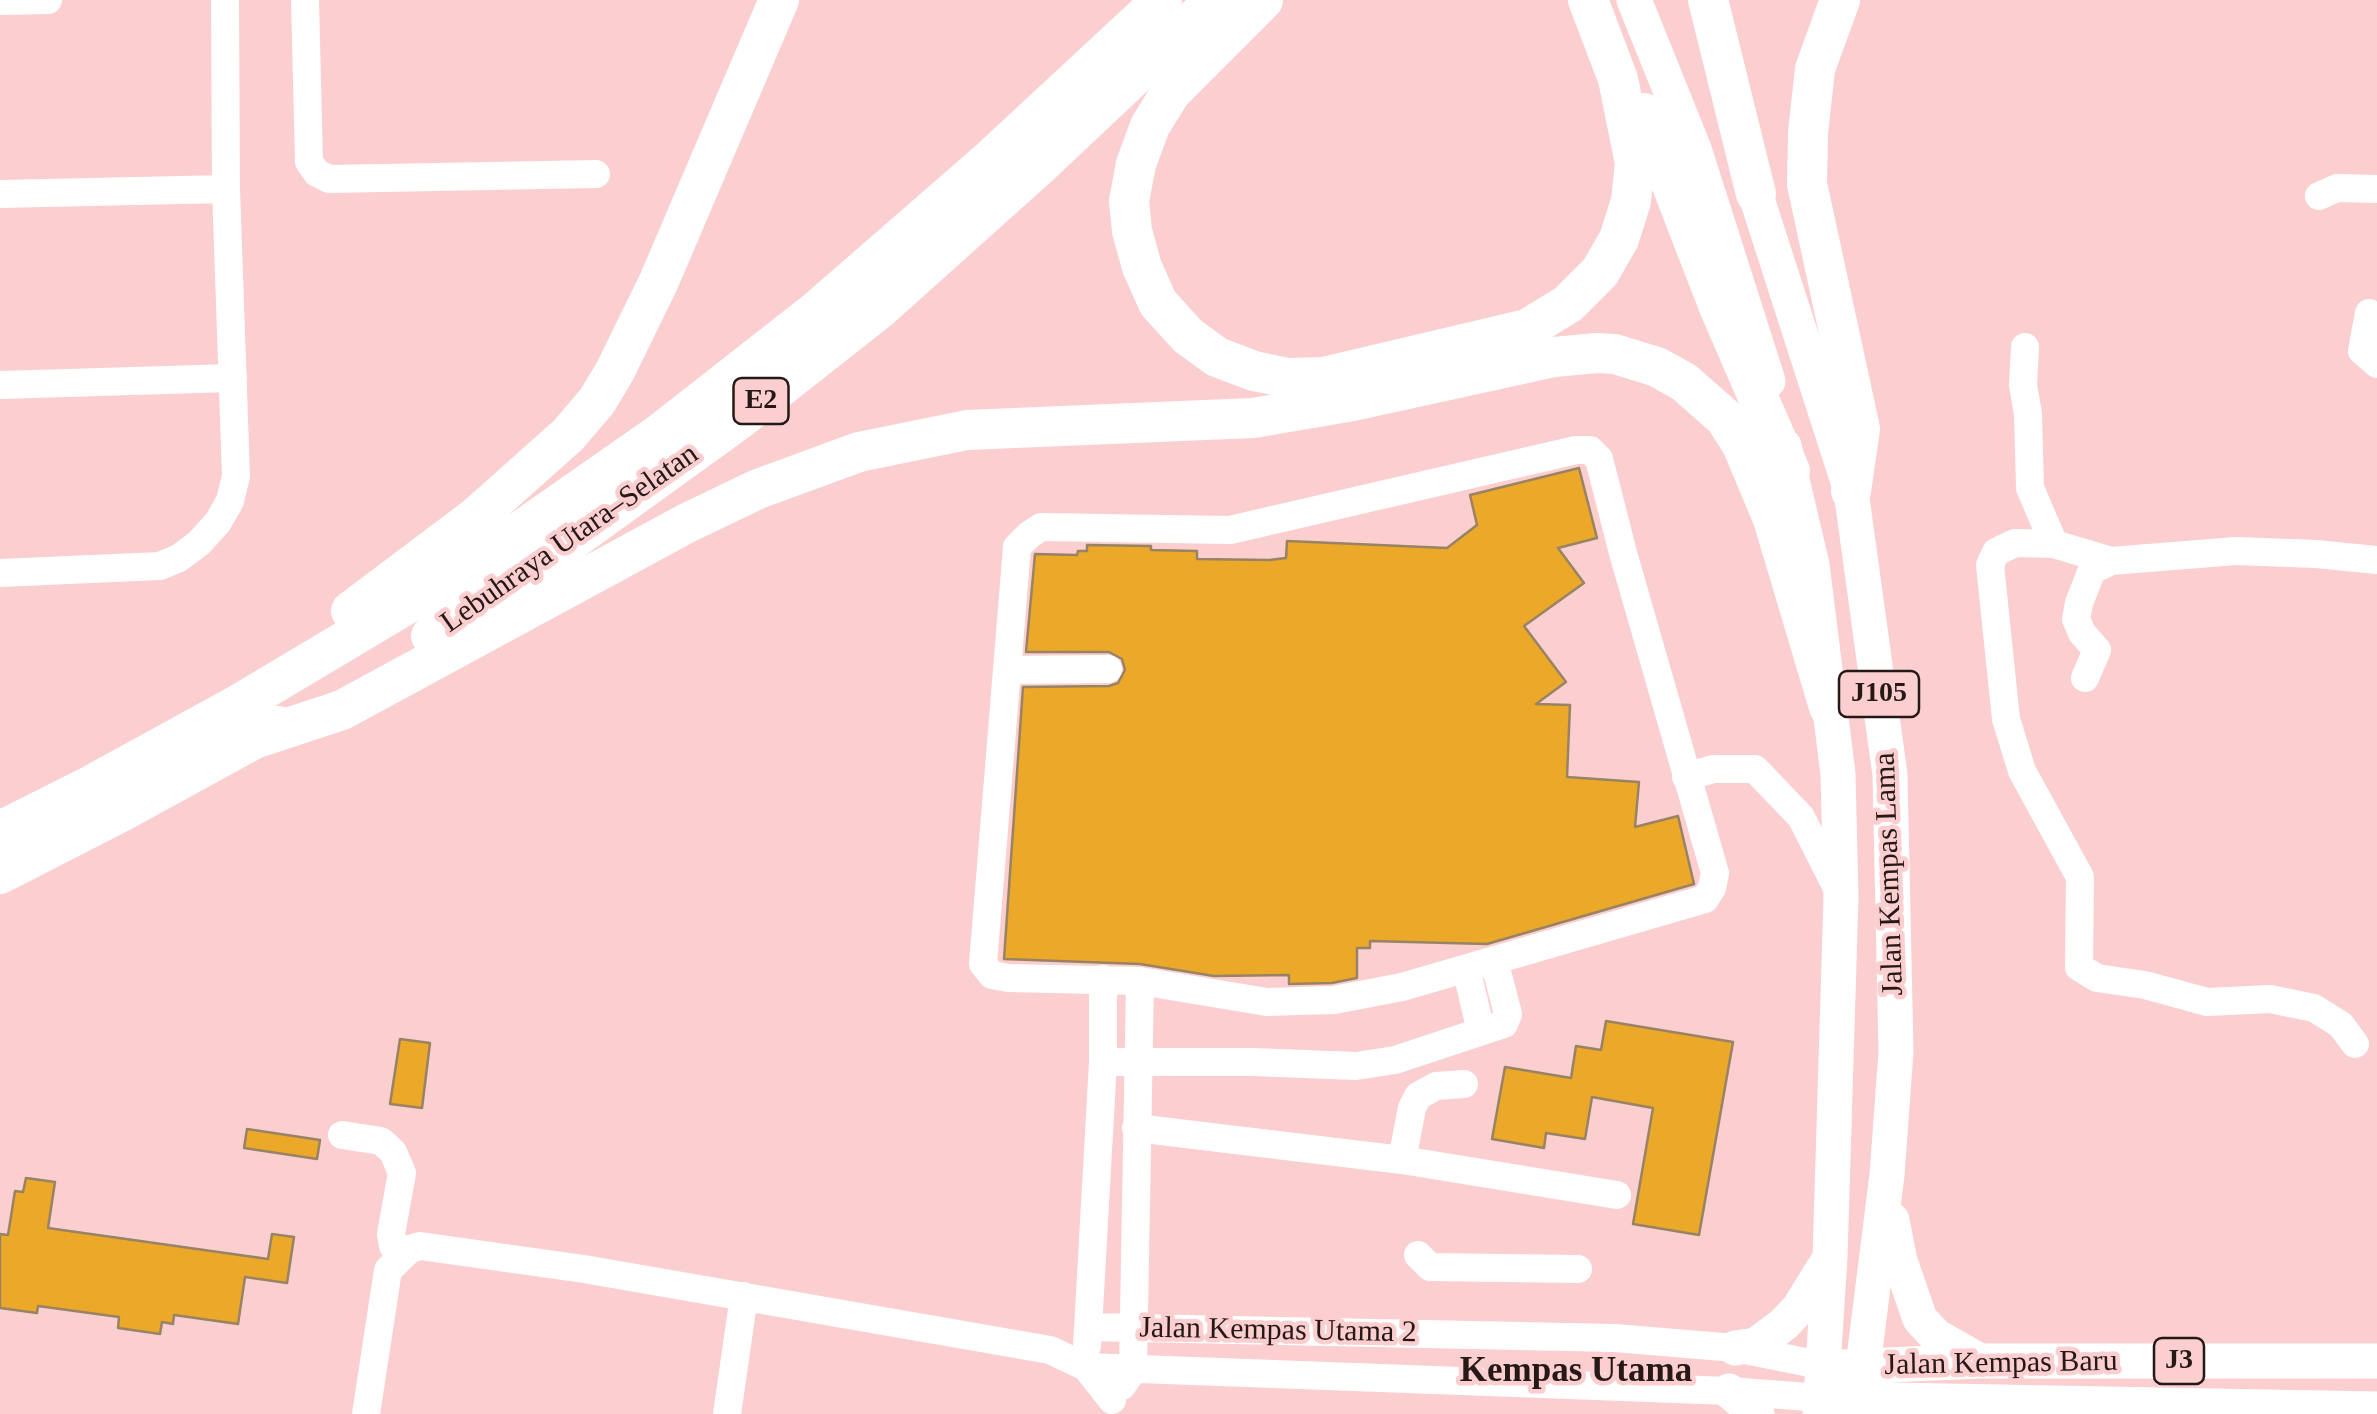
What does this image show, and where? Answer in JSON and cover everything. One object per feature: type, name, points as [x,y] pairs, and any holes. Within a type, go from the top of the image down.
[{"type":"highway","points":[[249,720],[302,647],[476,517],[568,435],[597,401],[659,282],[779,0]]},
{"type":"highway","name":"Lebuhraya Utara–Selatan","points":[[0,874],[249,720],[658,436],[815,312],[992,158],[1162,0]]},
{"type":"highway","name":"Lebuhraya Utara–Selatan","points":[[0,830],[420,643],[558,552],[878,310],[1215,0]]},
{"type":"highway","points":[[1263,0],[1171,92],[1150,126],[1136,164],[1129,200],[1132,232],[1158,303],[1188,336],[1218,357],[1254,371],[1288,378],[1324,377],[1527,329],[1568,304],[1600,272],[1619,239],[1632,201],[1635,163],[1618,79],[1588,0]]},
{"type":"highway","points":[[1596,0],[1719,307],[1790,471]]},
{"type":"highway","points":[[1708,0],[1756,194]]},
{"type":"highway","points":[[1840,0],[1816,70],[1808,133],[1808,184],[1860,429],[1851,490]]},
{"type":"highway","points":[[249,720],[342,710],[688,523],[758,490],[858,452],[967,430],[1252,418],[1353,401],[1554,357],[1597,352],[1626,356],[1657,367],[1684,382],[1725,418],[1742,445],[1773,519],[1829,707]]},
{"type":"main road","name":"Jalan Kempas Lama","points":[[1634,0],[1694,149],[1770,390],[1812,565],[1838,774],[1841,897],[1822,1393]]},
{"type":"main road","name":"Jalan Kempas Lama","points":[[1688,0],[1756,194],[1851,490],[1890,775],[1896,1052],[1860,1394]]},
{"type":"main road","points":[[1886,1175],[1900,1262],[1920,1319],[1936,1336],[1980,1361]]},
{"type":"main road","points":[[1735,1348],[1756,1345],[1784,1324],[1799,1308],[1830,1258]]},
{"type":"main road","name":"Jalan Kempas Baru","points":[[1860,1394],[1980,1361],[2377,1361]]},
{"type":"main road","points":[[1729,1392],[1757,1414]]},
{"type":"main road","name":"J3","points":[[1822,1393],[1860,1394]]},
{"type":"main road","name":"Jalan Kempas Baru","points":[[1860,1394],[1958,1408],[2377,1409]]},
{"type":"street","points":[[0,2],[48,0]]},
{"type":"street","points":[[0,573],[160,566],[199,543],[230,501],[236,476],[226,189],[226,0]]},
{"type":"street","points":[[305,0],[309,162],[329,180],[596,174]]},
{"type":"street","points":[[2318,196],[2337,188],[2377,188]]},
{"type":"street","points":[[0,194],[226,189]]},
{"type":"street","points":[[2368,313],[2362,351],[2377,364]]},
{"type":"street","points":[[2025,347],[2023,385],[2028,414],[2030,488],[2054,544]]},
{"type":"street","points":[[0,385],[233,378]]},
{"type":"street","points":[[1585,449],[1599,459],[1686,777],[1715,872],[1705,899],[1402,987],[1317,1000],[1267,1002],[1139,995],[1008,978],[992,974],[983,964],[1018,546],[1041,527],[1230,530],[1585,449]]},
{"type":"street","points":[[2111,561],[2054,544],[2014,543],[1996,552],[1990,565],[2006,719],[2022,771],[2080,877],[2079,967],[2097,978],[2145,985],[2207,1002],[2270,999],[2314,1008],[2341,1025],[2355,1044]]},
{"type":"street","points":[[2085,678],[2097,650],[2076,619],[2079,603],[2092,570],[2111,561],[2236,551],[2377,560]]},
{"type":"street","points":[[1007,670],[1108,668]]},
{"type":"street","points":[[1686,777],[1713,769],[1755,769],[1801,817],[1841,897]]},
{"type":"street","points":[[1103,1062],[1356,1066],[1395,1060],[1504,1024],[1507,1018],[1494,960]]},
{"type":"street","points":[[1466,968],[1481,1031]]},
{"type":"street","points":[[1086,1367],[1103,1062],[1103,993]]},
{"type":"street","points":[[366,1414],[388,1270],[400,1256],[420,1246],[744,1296],[1050,1350],[1086,1367],[1112,1407],[1133,1370],[1139,995]]},
{"type":"street","points":[[1402,1160],[1418,1096],[1436,1086],[1464,1084]]},
{"type":"street","points":[[1136,1128],[1402,1160],[1617,1194]]},
{"type":"street","points":[[342,1135],[381,1142],[394,1152],[402,1173],[391,1234],[400,1256]]},
{"type":"street","points":[[1418,1255],[1430,1267],[1578,1269]]},
{"type":"street","points":[[727,1414],[744,1296]]},
{"type":"street","points":[[1050,1350],[1088,1327]]},
{"type":"street","name":"Jalan Kempas Utama 2","points":[[1088,1327],[1615,1338],[1735,1348],[1822,1393]]},
{"type":"street","name":"Jalan Kempas Utama 2","points":[[1086,1367],[1822,1393]]},
{"type":"building","points":[[1579,468],[1597,538],[1558,548],[1584,583],[1524,626],[1566,682],[1536,704],[1570,705],[1567,777],[1639,782],[1635,827],[1678,816],[1694,884],[1487,944],[1370,941],[1370,948],[1357,948],[1357,978],[1332,983],[1289,984],[1289,975],[1214,976],[1140,964],[1004,959],[1023,687],[1109,686],[1118,683],[1125,670],[1122,659],[1109,652],[1026,652],[1035,554],[1077,555],[1078,551],[1087,551],[1087,545],[1151,546],[1151,550],[1197,551],[1197,559],[1269,560],[1286,558],[1287,541],[1447,548],[1477,525],[1470,495]]},
{"type":"building","points":[[1606,1021],[1733,1042],[1699,1235],[1633,1224],[1653,1108],[1592,1097],[1585,1139],[1546,1133],[1544,1148],[1492,1139],[1505,1067],[1571,1078],[1576,1046],[1601,1050]]},
{"type":"building","points":[[400,1039],[430,1043],[422,1108],[390,1104]]},
{"type":"building","points":[[247,1129],[320,1140],[317,1159],[244,1148]]},
{"type":"building","points":[[26,1178],[55,1182],[48,1228],[268,1259],[272,1234],[294,1237],[287,1283],[245,1277],[238,1324],[174,1315],[173,1324],[162,1322],[160,1334],[118,1328],[119,1317],[38,1306],[37,1313],[0,1308],[0,1234],[8,1235],[15,1191],[23,1192]]},
{"type":"district","name":"Kempas Utama","points":[[1576,1372]]}]
